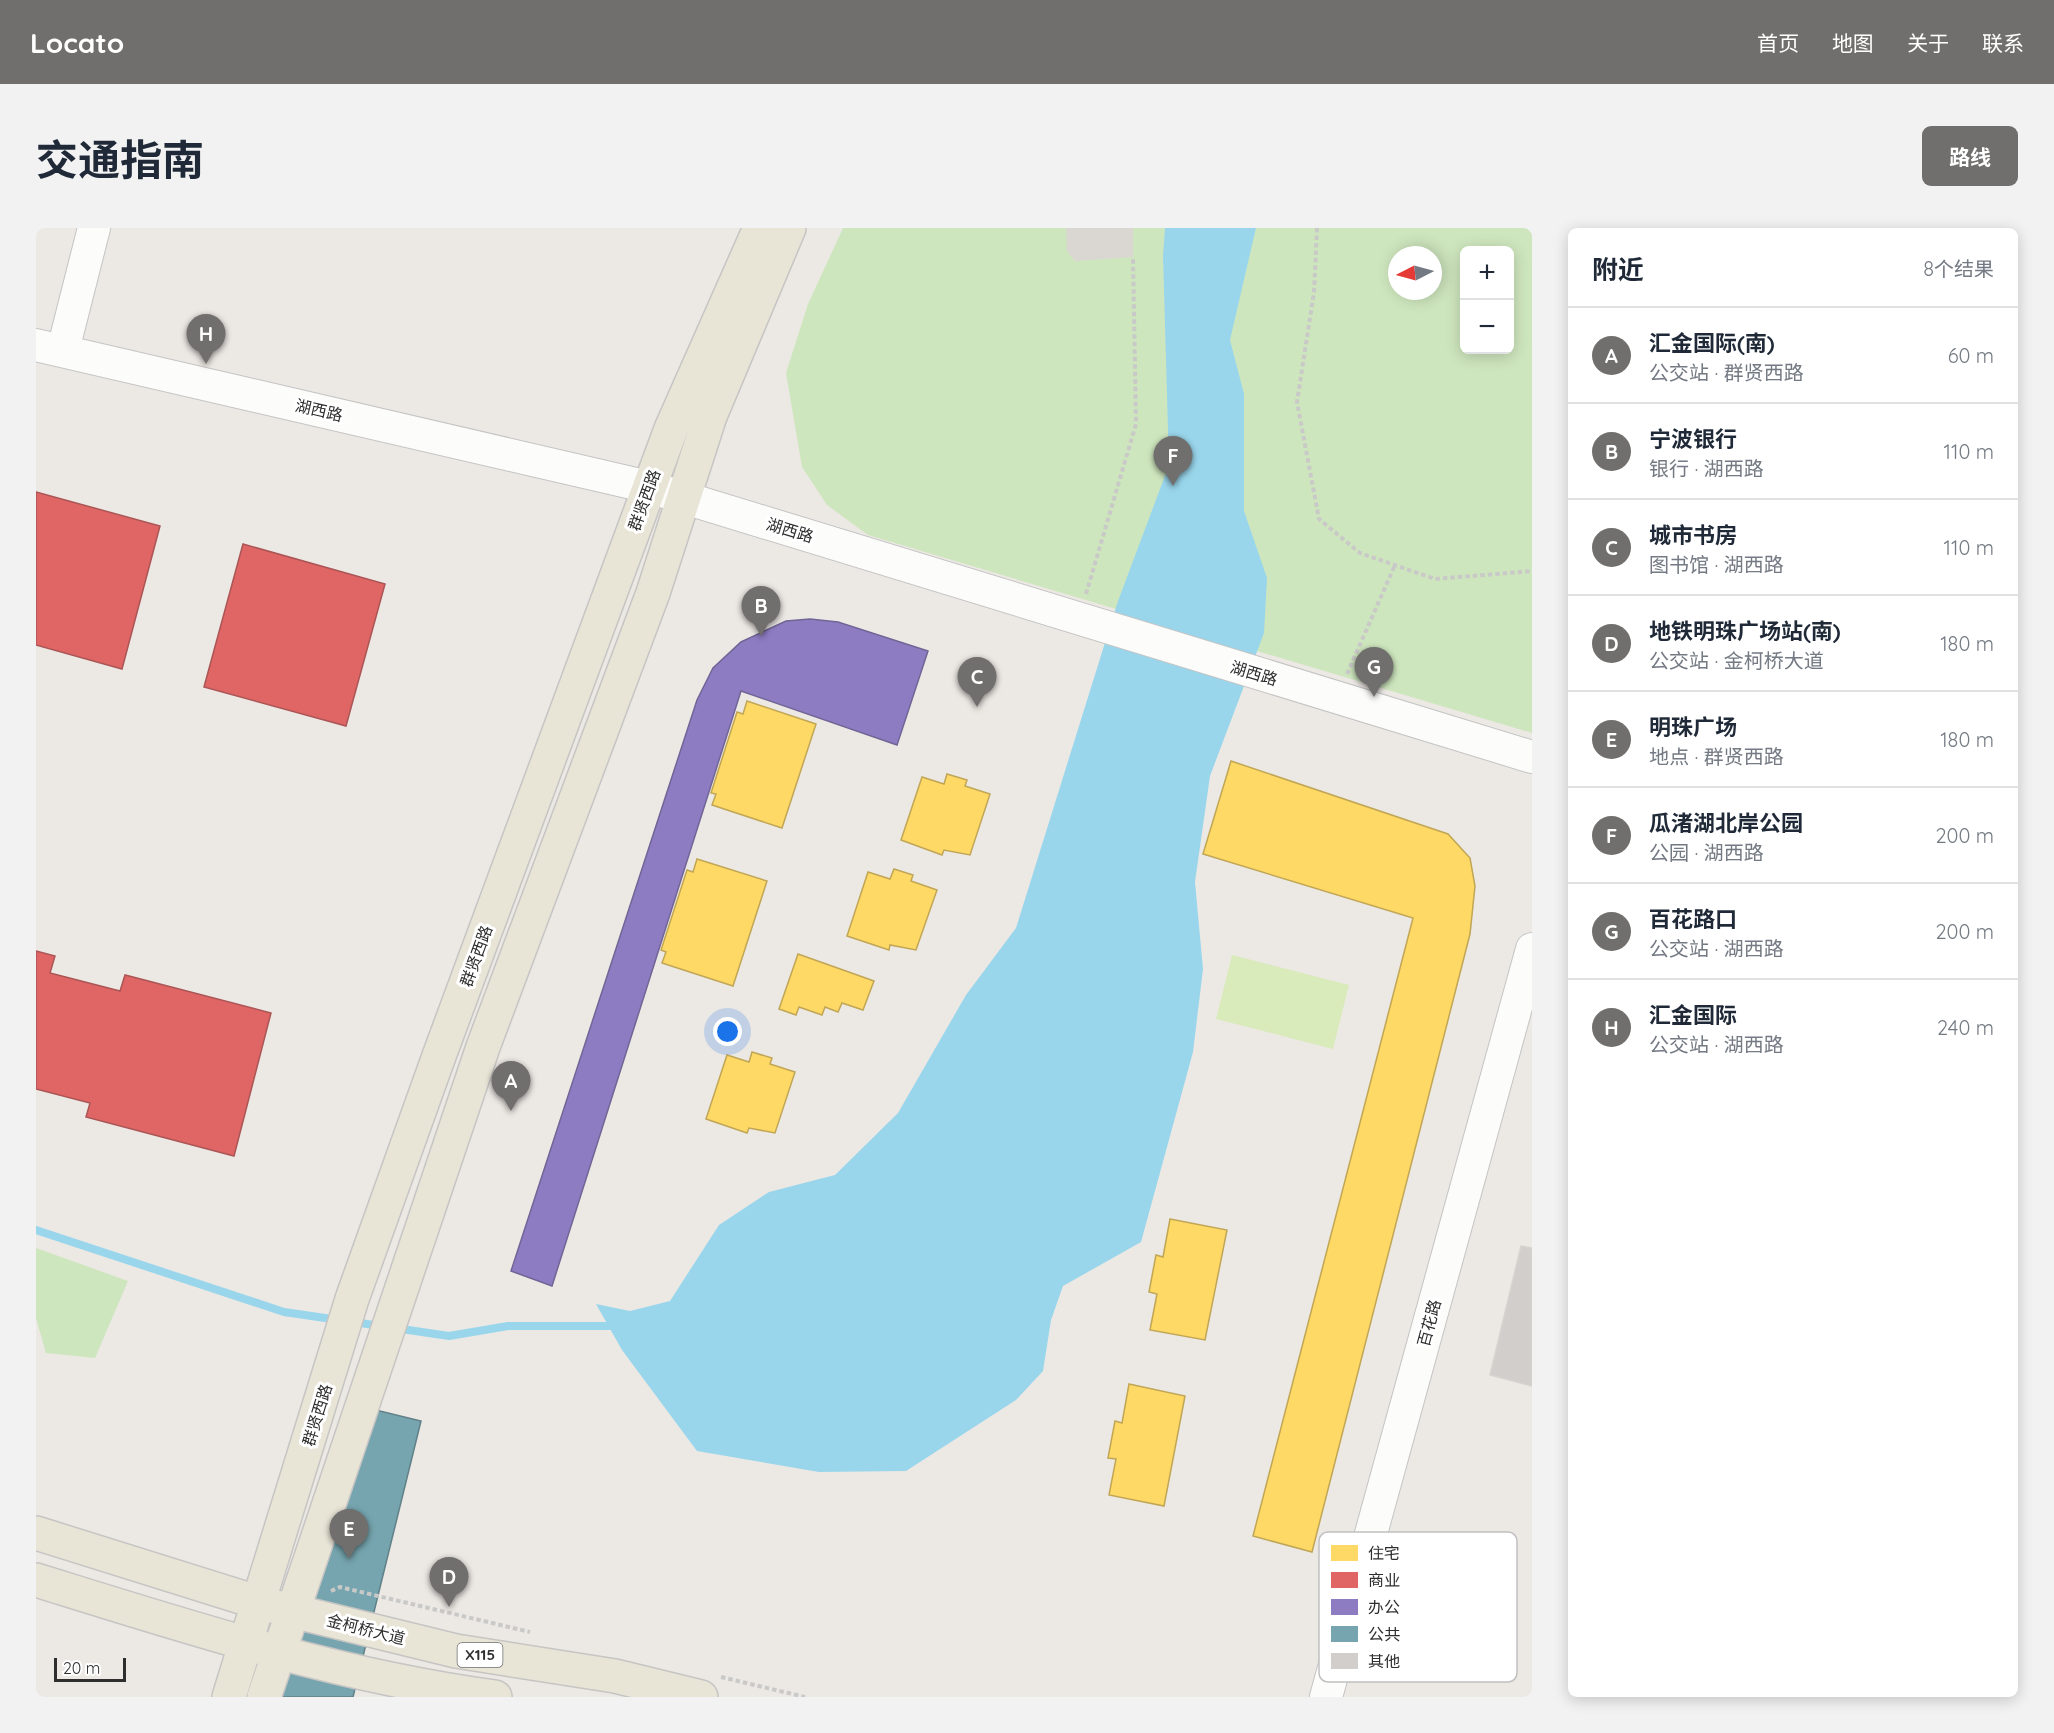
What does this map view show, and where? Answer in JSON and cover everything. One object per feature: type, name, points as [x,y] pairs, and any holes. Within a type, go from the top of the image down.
[{"type":"main road","name":"群贤西路","points":[[229,1697],[260,1603],[352,1299],[671,429],[760,228]]},
{"type":"main road","points":[[264,1697],[399,1305],[483,1047],[653,593],[710,416],[789,228]]},
{"type":"main road","name":"金柯桥大道","points":[[36,1533],[260,1603],[456,1651],[615,1676],[701,1697]]},
{"type":"main road","points":[[36,1580],[280,1654]]},
{"type":"main road","name":"X115","points":[[280,1654],[447,1690],[495,1697]]},
{"type":"street","points":[[49,347],[94,228]]},
{"type":"street","name":"湖西路","points":[[49,347],[649,487],[1532,757]]},
{"type":"street","name":"百花路","points":[[1371,1532],[1532,948]]},
{"type":"street","name":"百花路","points":[[1326,1697],[1330,1682]]},
{"type":"path","points":[[1317,228],[1314,292],[1297,402],[1319,519],[1360,553],[1436,579],[1532,571]]},
{"type":"path","points":[[1085,621],[1136,424],[1132,257]]},
{"type":"path","points":[[1339,698],[1395,565]]},
{"type":"green space","points":[[843,228],[1532,228],[1532,733],[868,535],[827,505],[802,467],[786,373],[808,304]]},
{"type":"green space","points":[[1232,955],[1349,985],[1333,1049],[1216,1019]]},
{"type":"green space","points":[[36,1248],[128,1281],[95,1358],[46,1353],[36,1318]]},
{"type":"shaded area","points":[[1066,228],[1133,228],[1133,257],[1075,261],[1067,251]]},
{"type":"water","points":[[1165,228],[1256,228],[1230,340],[1244,394],[1244,511],[1267,578],[1264,633],[1210,776],[1195,882],[1203,969],[1193,1052],[1141,1242],[1063,1286],[1051,1320],[1043,1371],[1016,1400],[906,1471],[819,1472],[697,1451],[622,1350],[596,1304],[630,1311],[670,1301],[719,1225],[769,1192],[835,1175],[898,1113],[966,995],[1016,928],[1118,601],[1169,465],[1163,256]]},
{"type":"building: 住宅","points":[[747,701],[816,724],[782,828],[712,805],[716,794],[711,793],[737,712],[743,714]]},
{"type":"building: 住宅","points":[[1231,761],[1448,834],[1470,858],[1475,886],[1470,934],[1312,1552],[1253,1536],[1413,918],[1203,854]]},
{"type":"building: 住宅","points":[[947,774],[967,780],[965,786],[990,794],[970,855],[944,850],[942,855],[901,840],[922,777],[944,784]]},
{"type":"building: 住宅","points":[[697,859],[767,881],[733,986],[662,963],[666,952],[661,950],[687,870],[693,872]]},
{"type":"building: 住宅","points":[[894,869],[913,875],[911,881],[937,890],[916,950],[890,945],[889,950],[847,936],[868,872],[890,879]]},
{"type":"building: 住宅","points":[[798,954],[874,981],[863,1010],[842,1003],[838,1012],[825,1007],[822,1015],[799,1007],[796,1015],[779,1009]]},
{"type":"building: 住宅","points":[[752,1052],[772,1058],[770,1064],[795,1072],[775,1133],[749,1128],[747,1133],[706,1119],[727,1055],[749,1062]]},
{"type":"building: 住宅","points":[[1170,1219],[1227,1230],[1205,1340],[1150,1330],[1157,1294],[1149,1292],[1156,1255],[1163,1257]]},
{"type":"building: 住宅","points":[[1129,1384],[1185,1396],[1164,1506],[1109,1495],[1116,1459],[1108,1458],[1115,1421],[1122,1423]]},
{"type":"building: 商业","points":[[36,492],[160,526],[122,669],[36,645]]},
{"type":"building: 商业","points":[[243,544],[385,584],[346,726],[204,687]]},
{"type":"building: 商业","points":[[36,951],[55,956],[50,973],[120,991],[125,975],[271,1013],[234,1156],[86,1117],[90,1103],[36,1089]]},
{"type":"building: 办公","points":[[810,619],[838,622],[928,651],[897,745],[741,691],[552,1286],[511,1271],[697,700],[713,668],[741,642],[786,621]]},
{"type":"building: 公共","points":[[351,1404],[421,1421],[353,1697],[276,1697]]},
{"type":"building: 其他","points":[[1521,1246],[1532,1248],[1532,1386],[1490,1375]]},
{"type":"waterway","points":[[36,1230],[284,1312],[339,1320]]},
{"type":"waterway","points":[[354,1322],[380,1326]]},
{"type":"waterway","points":[[395,1328],[449,1336],[508,1326],[619,1326]]},
{"type":"place","name":"汇金国际","points":[[206,364]]},
{"type":"place","name":"瓜渚湖北岸公园","points":[[1173,486]]},
{"type":"place","name":"宁波银行","points":[[761,636]]},
{"type":"place","name":"百花路口","points":[[1374,697]]},
{"type":"place","name":"城市书房","points":[[977,707]]},
{"type":"place","name":"汇金国际(南)","points":[[511,1111]]},
{"type":"place","name":"明珠广场","points":[[349,1559]]},
{"type":"place","name":"地铁明珠广场站(南)","points":[[449,1607]]}]
